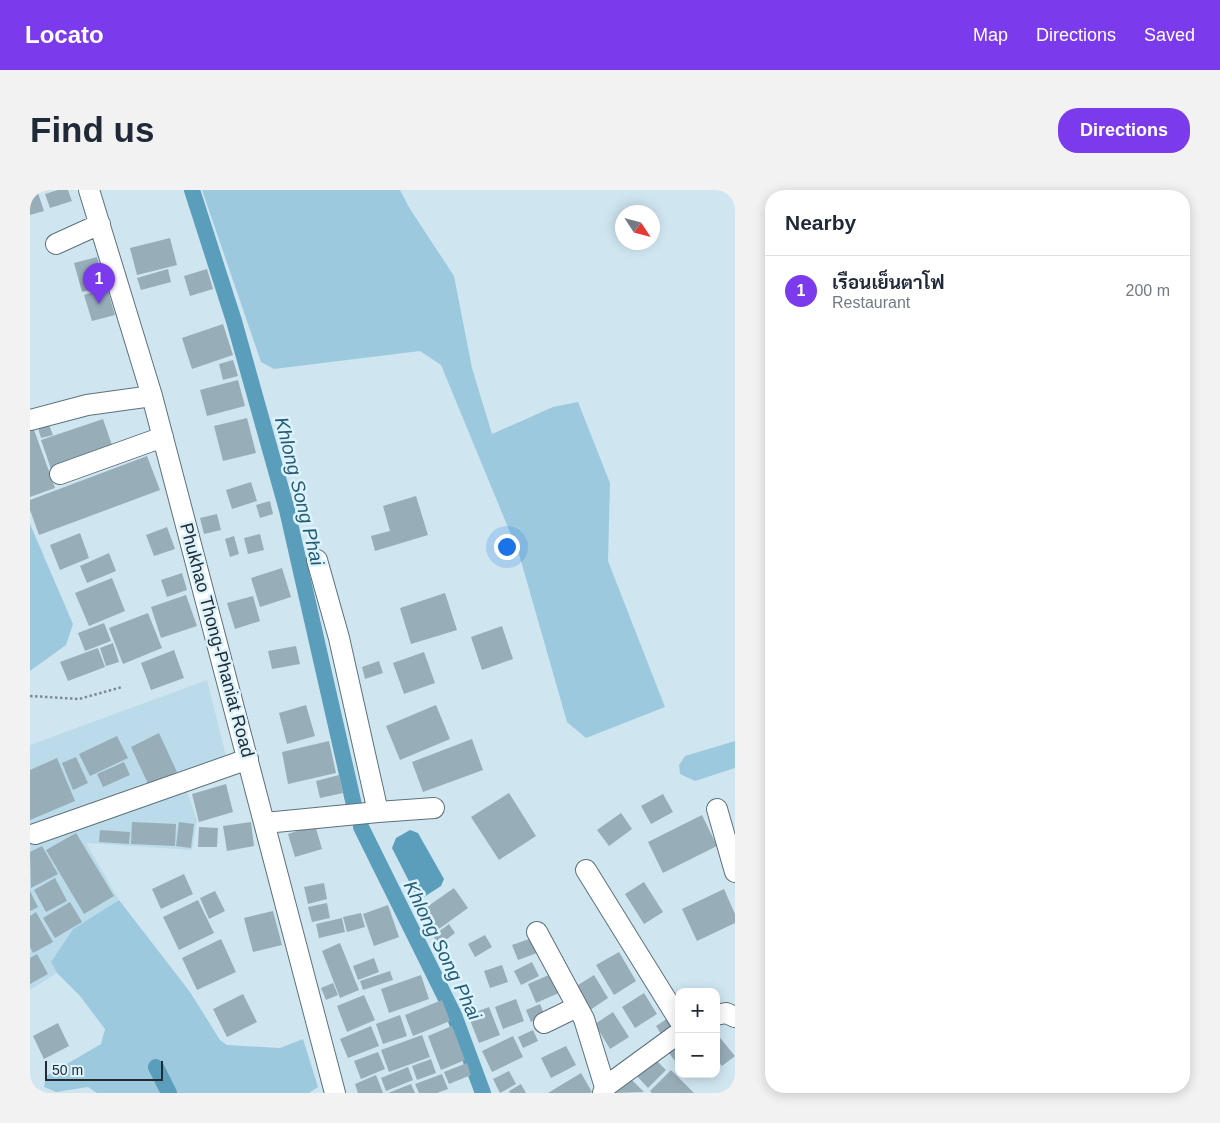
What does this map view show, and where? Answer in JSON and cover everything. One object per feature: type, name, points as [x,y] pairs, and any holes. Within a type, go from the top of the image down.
[{"type":"street","name":"Phukhao Thong-Phaniat Road","points":[[89,190],[152,396],[335,1093]]},
{"type":"street","points":[[56,244],[100,224]]},
{"type":"street","points":[[30,420],[87,405],[152,396]]},
{"type":"street","points":[[60,474],[163,437]]},
{"type":"street","points":[[317,560],[339,638],[378,812]]},
{"type":"street","points":[[34,834],[248,759]]},
{"type":"street","points":[[264,823],[434,808]]},
{"type":"street","points":[[717,809],[735,872]]},
{"type":"street","points":[[586,870],[675,1014]]},
{"type":"street","points":[[537,932],[584,1020],[604,1090],[675,1037]]},
{"type":"street","points":[[544,1023],[577,1007]]},
{"type":"street","points":[[720,1015],[726,1014],[735,1017]]},
{"type":"path","points":[[30,696],[79,698],[122,687]]},
{"type":"shaded area","points":[[202,190],[400,190],[410,209],[454,276],[472,368],[492,434],[553,407],[578,402],[610,483],[608,561],[665,707],[586,738],[567,722],[519,554],[441,365],[420,351],[274,369],[261,362]]},
{"type":"shaded area","points":[[30,524],[73,624],[66,645],[30,671]]},
{"type":"shaded area","points":[[207,680],[231,776],[187,792],[197,820],[192,850],[86,843],[119,900],[73,929],[51,962],[57,973],[30,990],[30,745]]},
{"type":"shaded area","points":[[735,741],[735,768],[695,781],[680,774],[679,765],[685,756]]},
{"type":"shaded area","points":[[410,830],[418,833],[444,879],[441,886],[424,897],[416,895],[392,848],[396,838]]},
{"type":"shaded area","points":[[119,900],[190,992],[220,1040],[227,1045],[280,1048],[303,1039],[318,1087],[309,1093],[97,1093],[88,1087],[56,1092],[44,1087],[46,1076],[101,1044],[105,1029],[80,996],[57,973],[51,962],[73,929]]},
{"type":"building","points":[[37,190],[44,211],[30,215],[30,192]]},
{"type":"building","points":[[58,190],[68,190],[72,201],[50,208],[45,194]]},
{"type":"building","points":[[170,238],[177,265],[137,275],[130,248]]},
{"type":"building","points":[[97,257],[105,286],[82,292],[74,263]]},
{"type":"building","points":[[168,269],[171,282],[141,290],[137,278]]},
{"type":"building","points":[[207,269],[213,289],[190,296],[184,276]]},
{"type":"building","points":[[107,288],[115,315],[92,321],[84,295]]},
{"type":"building","points":[[223,324],[233,355],[192,369],[182,338]]},
{"type":"building","points":[[233,360],[238,376],[223,380],[219,364]]},
{"type":"building","points":[[238,380],[245,406],[207,416],[200,390]]},
{"type":"building","points":[[247,418],[256,453],[223,461],[214,426]]},
{"type":"building","points":[[103,419],[113,448],[51,469],[41,440]]},
{"type":"building","points":[[49,425],[53,435],[41,438],[38,428]]},
{"type":"building","points":[[33,427],[55,488],[30,497],[30,429]]},
{"type":"building","points":[[147,456],[160,490],[39,535],[30,510],[30,500]]},
{"type":"building","points":[[251,482],[257,501],[232,509],[226,490]]},
{"type":"building","points":[[416,496],[428,535],[375,551],[371,536],[390,531],[383,506]]},
{"type":"building","points":[[270,501],[273,514],[260,518],[256,505]]},
{"type":"building","points":[[217,514],[221,530],[204,534],[200,518]]},
{"type":"building","points":[[167,527],[175,549],[154,556],[146,535]]},
{"type":"building","points":[[80,533],[89,558],[60,570],[50,545]]},
{"type":"building","points":[[260,534],[264,550],[248,554],[244,538]]},
{"type":"building","points":[[234,536],[239,554],[230,557],[225,539]]},
{"type":"building","points":[[109,553],[116,571],[87,583],[80,566]]},
{"type":"building","points":[[282,568],[291,597],[260,607],[251,578]]},
{"type":"building","points":[[182,573],[187,590],[167,597],[161,580]]},
{"type":"building","points":[[112,578],[125,611],[89,626],[75,593]]},
{"type":"building","points":[[445,593],[457,630],[411,644],[400,608]]},
{"type":"building","points":[[186,595],[197,626],[161,638],[151,607]]},
{"type":"building","points":[[253,596],[260,621],[235,629],[227,603]]},
{"type":"building","points":[[148,613],[162,648],[123,664],[109,628]]},
{"type":"building","points":[[104,623],[111,641],[85,651],[78,633]]},
{"type":"building","points":[[502,626],[513,659],[482,670],[471,637]]},
{"type":"building","points":[[113,643],[119,662],[106,666],[100,648]]},
{"type":"building","points":[[296,646],[300,664],[272,669],[268,651]]},
{"type":"building","points":[[98,648],[105,667],[68,681],[60,662]]},
{"type":"building","points":[[174,650],[184,678],[151,690],[141,663]]},
{"type":"building","points":[[424,652],[435,683],[404,694],[393,663]]},
{"type":"building","points":[[379,661],[383,673],[365,679],[362,667]]},
{"type":"building","points":[[306,705],[315,736],[287,744],[279,713]]},
{"type":"building","points":[[436,705],[450,739],[400,760],[386,726]]},
{"type":"building","points":[[159,733],[177,772],[149,786],[131,747]]},
{"type":"building","points":[[117,736],[128,758],[90,776],[79,754]]},
{"type":"building","points":[[472,739],[483,770],[423,792],[412,762]]},
{"type":"building","points":[[329,741],[336,773],[288,784],[282,752]]},
{"type":"building","points":[[76,757],[88,783],[73,790],[62,763]]},
{"type":"building","points":[[57,758],[75,801],[30,820],[30,770]]},
{"type":"building","points":[[124,762],[130,775],[103,787],[97,774]]},
{"type":"building","points":[[339,775],[343,793],[320,798],[316,781]]},
{"type":"building","points":[[226,784],[233,812],[199,822],[192,794]]},
{"type":"building","points":[[509,793],[536,836],[499,860],[471,817]]},
{"type":"building","points":[[663,794],[673,812],[651,824],[641,806]]},
{"type":"building","points":[[621,813],[632,829],[609,846],[597,830]]},
{"type":"building","points":[[702,815],[717,846],[663,873],[648,842]]},
{"type":"building","points":[[132,822],[176,824],[175,846],[131,844]]},
{"type":"building","points":[[179,822],[194,824],[191,848],[176,846]]},
{"type":"building","points":[[251,822],[254,846],[227,851],[223,826]]},
{"type":"building","points":[[315,825],[322,849],[295,857],[288,834]]},
{"type":"building","points":[[199,827],[218,828],[217,847],[198,847]]},
{"type":"building","points":[[100,830],[130,832],[129,844],[99,842]]},
{"type":"building","points":[[76,833],[114,896],[84,914],[46,850]]},
{"type":"building","points":[[42,846],[58,874],[31,888],[30,852]]},
{"type":"building","points":[[184,874],[193,894],[161,909],[152,889]]},
{"type":"building","points":[[55,878],[67,901],[46,912],[34,890]]},
{"type":"building","points":[[644,882],[663,912],[644,924],[625,894]]},
{"type":"building","points":[[324,883],[327,899],[308,904],[304,887]]},
{"type":"building","points":[[454,888],[468,908],[436,931],[421,911]]},
{"type":"building","points":[[724,889],[735,914],[735,923],[697,941],[682,909]]},
{"type":"building","points":[[30,891],[38,907],[30,911]]},
{"type":"building","points":[[215,891],[225,911],[209,919],[200,898]]},
{"type":"building","points":[[198,900],[214,933],[179,950],[163,917]]},
{"type":"building","points":[[70,902],[82,922],[55,938],[43,918]]},
{"type":"building","points":[[327,903],[330,918],[312,922],[308,907]]},
{"type":"building","points":[[388,905],[399,937],[374,946],[363,914]]},
{"type":"building","points":[[273,911],[282,945],[253,952],[244,918]]},
{"type":"building","points":[[36,912],[53,942],[33,953],[30,947],[30,916]]},
{"type":"building","points":[[361,913],[365,927],[347,932],[343,917]]},
{"type":"building","points":[[342,918],[345,932],[319,938],[316,924]]},
{"type":"building","points":[[449,924],[455,933],[439,945],[433,936]]},
{"type":"building","points":[[485,935],[492,947],[475,957],[468,944]]},
{"type":"building","points":[[532,938],[537,953],[518,960],[512,945]]},
{"type":"building","points":[[221,939],[236,972],[197,990],[182,958]]},
{"type":"building","points":[[340,943],[359,990],[340,998],[322,951]]},
{"type":"building","points":[[619,952],[636,981],[614,995],[596,965]]},
{"type":"building","points":[[37,954],[48,974],[30,984],[30,958]]},
{"type":"building","points":[[374,958],[379,972],[358,980],[353,966]]},
{"type":"building","points":[[532,962],[539,976],[521,985],[514,971]]},
{"type":"building","points":[[502,965],[508,982],[490,988],[484,971]]},
{"type":"building","points":[[390,971],[393,980],[363,990],[360,981]]},
{"type":"building","points":[[551,974],[559,993],[536,1003],[528,984]]},
{"type":"building","points":[[421,975],[429,999],[389,1013],[381,989]]},
{"type":"building","points":[[594,975],[608,998],[590,1010],[575,987]]},
{"type":"building","points":[[333,983],[338,995],[326,1000],[321,988]]},
{"type":"building","points":[[644,993],[657,1014],[635,1028],[622,1007]]},
{"type":"building","points":[[243,994],[257,1022],[227,1037],[213,1009]]},
{"type":"building","points":[[364,995],[375,1020],[347,1032],[337,1006]]},
{"type":"building","points":[[516,999],[524,1021],[503,1029],[495,1007]]},
{"type":"building","points":[[442,1000],[450,1021],[413,1036],[405,1015]]},
{"type":"building","points":[[540,1004],[545,1016],[531,1022],[526,1010]]},
{"type":"building","points":[[489,1007],[500,1035],[479,1043],[468,1015]]},
{"type":"building","points":[[613,1012],[629,1037],[610,1049],[595,1024]]},
{"type":"building","points":[[400,1015],[407,1036],[383,1044],[376,1024]]},
{"type":"building","points":[[668,1018],[675,1029],[663,1037],[656,1026]]},
{"type":"building","points":[[58,1023],[69,1046],[44,1059],[33,1036]]},
{"type":"building","points":[[371,1026],[379,1046],[348,1058],[340,1039]]},
{"type":"building","points":[[452,1026],[465,1060],[441,1070],[428,1036]]},
{"type":"building","points":[[533,1030],[538,1041],[523,1048],[518,1037]]},
{"type":"building","points":[[422,1035],[430,1057],[389,1072],[381,1050]]},
{"type":"building","points":[[513,1036],[523,1057],[492,1072],[482,1051]]},
{"type":"building","points":[[720,1038],[735,1056],[722,1066],[720,1064]]},
{"type":"building","points":[[566,1046],[576,1065],[551,1078],[541,1058]]},
{"type":"building","points":[[675,1046],[675,1061],[667,1050]]},
{"type":"building","points":[[378,1052],[385,1069],[361,1079],[354,1061]]},
{"type":"building","points":[[653,1057],[666,1070],[648,1088],[635,1074]]},
{"type":"building","points":[[431,1059],[436,1073],[417,1080],[412,1066]]},
{"type":"building","points":[[467,1063],[471,1075],[449,1084],[444,1072]]},
{"type":"building","points":[[408,1067],[413,1080],[386,1091],[381,1078]]},
{"type":"building","points":[[671,1070],[675,1074],[675,1078],[679,1078],[694,1093],[652,1093],[650,1091]]},
{"type":"building","points":[[509,1071],[516,1084],[500,1093],[493,1079]]},
{"type":"building","points":[[581,1073],[592,1092],[548,1093]]},
{"type":"building","points":[[442,1074],[448,1089],[437,1093],[419,1093],[415,1084]]},
{"type":"building","points":[[376,1075],[383,1093],[358,1093],[355,1084]]},
{"type":"building","points":[[630,1078],[644,1092],[615,1093]]},
{"type":"building","points":[[411,1084],[415,1093],[388,1093]]},
{"type":"building","points":[[521,1084],[526,1093],[510,1093],[509,1091]]},
{"type":"waterway","name":"Khlong Song Phai","points":[[192,190],[234,321],[287,510],[354,805]]},
{"type":"waterway","name":"Khlong Song Phai","points":[[361,827],[454,1015],[483,1093]]},
{"type":"waterway","points":[[156,1067],[169,1093]]},
{"type":"place","name":"เรือนเย็นตาโฟ","points":[[99,304]]}]
